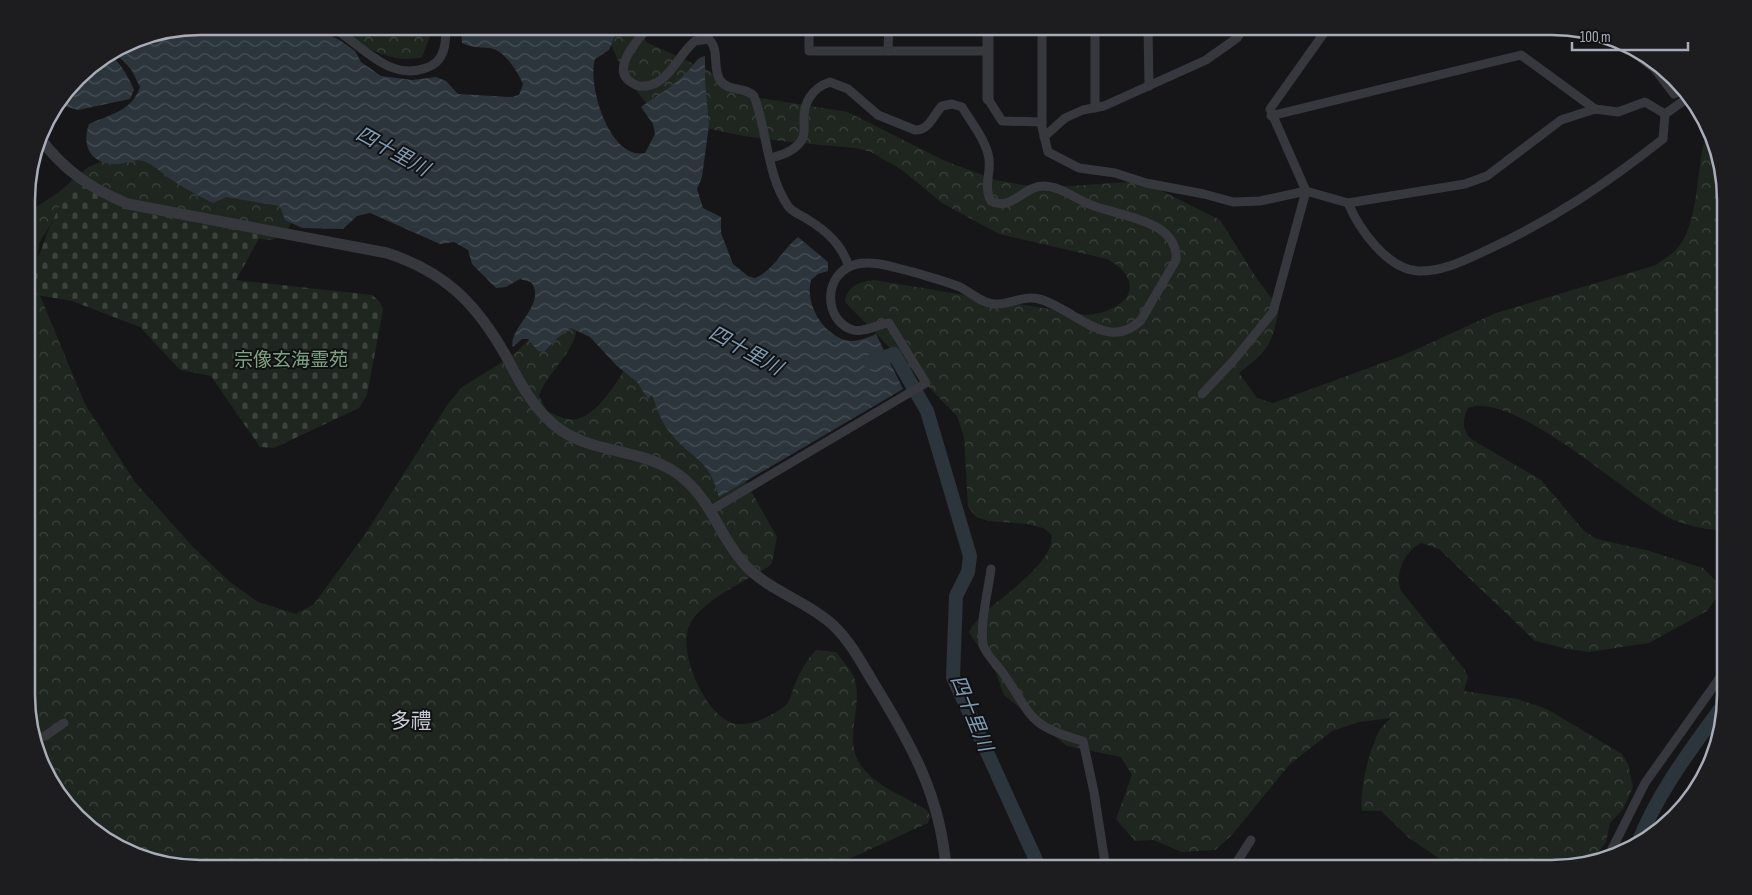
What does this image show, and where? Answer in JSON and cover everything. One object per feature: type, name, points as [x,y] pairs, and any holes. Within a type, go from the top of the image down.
[{"type":"street","points":[[342,35],[385,66],[393,70],[408,71],[422,69],[437,63],[444,51],[445,35]]},
{"type":"street","points":[[642,35],[625,60],[624,73],[630,82],[642,86],[655,83],[669,72],[695,41],[709,40],[716,53],[715,63],[720,80],[729,87],[749,90],[754,96],[771,158],[772,169],[790,209],[817,225],[836,241],[845,253],[849,267]]},
{"type":"street","points":[[809,35],[809,51],[988,51]]},
{"type":"street","points":[[888,51],[889,35]]},
{"type":"street","points":[[988,35],[988,99],[1002,121],[1042,122]]},
{"type":"street","points":[[1042,35],[1042,122],[1048,152],[1071,165],[1115,173],[1146,183],[1204,194],[1233,202],[1260,201],[1306,191],[1348,203],[1465,184],[1487,176],[1560,120],[1596,109],[1618,112],[1646,102],[1664,114]]},
{"type":"street","points":[[1094,108],[1095,35]]},
{"type":"street","points":[[1148,35],[1149,86]]},
{"type":"street","points":[[1044,137],[1065,118],[1083,110],[1104,106],[1206,60],[1240,35]]},
{"type":"street","points":[[1202,394],[1234,360],[1273,312],[1306,191],[1271,116],[1270,110],[1323,35]]},
{"type":"street","points":[[1271,116],[1521,55],[1596,109]]},
{"type":"street","points":[[1660,76],[1674,94],[1677,93]]},
{"type":"street","points":[[711,510],[926,383],[889,323],[855,331],[844,325],[838,318],[830,302],[831,286],[835,279],[849,267],[866,263],[893,267],[958,287],[979,299],[995,304],[1027,297],[1038,299],[1058,306],[1090,326],[1116,333],[1135,326],[1147,313],[1173,267],[1177,252],[1167,236],[1146,221],[1090,205],[1053,187],[1035,188],[1007,204],[991,201],[987,190],[990,165],[988,153],[962,107],[957,104],[942,106],[927,126],[922,130],[915,130],[878,115],[848,89],[837,83],[830,82],[816,89],[807,100],[803,138],[790,151],[771,158]]},
{"type":"street","points":[[1664,114],[1683,101]]},
{"type":"street","points":[[1348,203],[1356,221],[1370,240],[1402,266],[1417,271],[1435,270],[1457,264],[1534,228],[1574,205],[1627,168],[1663,139],[1664,114]]},
{"type":"street","points":[[45,145],[54,156],[79,178],[128,204],[386,253],[411,261],[431,271],[452,286],[473,306],[492,333],[534,405],[554,425],[585,443],[634,455],[660,464],[691,485],[711,510],[736,552],[758,578],[831,623],[853,650],[909,741],[920,763],[933,797],[945,860]]},
{"type":"street","points":[[991,569],[983,631],[983,647],[1010,684],[1026,711],[1042,727],[1083,741],[1094,792],[1105,860]]},
{"type":"street","points":[[1612,848],[1645,783],[1717,682]]},
{"type":"street","points":[[41,737],[64,722]]},
{"type":"street","points":[[1238,860],[1251,840]]},
{"type":"green space","points":[[345,35],[431,35],[422,57],[410,59],[398,58],[374,51]]},
{"type":"green space","points":[[606,35],[643,35],[646,42],[705,69],[760,98],[848,112],[945,161],[996,180],[1040,188],[1142,181],[1220,220],[1257,279],[1279,308],[1274,331],[1268,346],[1239,373],[1257,398],[1273,403],[1404,355],[1496,313],[1656,265],[1675,251],[1683,240],[1689,226],[1705,139],[1716,178],[1717,200],[1717,530],[1679,522],[1666,516],[1569,447],[1513,414],[1488,407],[1468,408],[1464,425],[1471,439],[1541,480],[1584,531],[1597,539],[1646,550],[1703,568],[1715,580],[1717,597],[1707,611],[1649,643],[1589,652],[1535,641],[1439,549],[1421,543],[1410,551],[1400,570],[1399,584],[1401,591],[1465,670],[1468,677],[1464,691],[1517,699],[1547,709],[1622,754],[1628,764],[1633,787],[1623,809],[1610,823],[1606,842],[1598,853],[1563,860],[1441,860],[1409,838],[1381,811],[1362,811],[1362,792],[1369,757],[1380,729],[1391,718],[1359,722],[1332,731],[1289,765],[1232,835],[1215,850],[1182,852],[1153,840],[1135,841],[1116,819],[1132,775],[1121,757],[1067,746],[1004,695],[996,673],[969,632],[981,616],[1025,579],[1036,567],[1051,545],[1051,534],[1043,528],[1027,524],[988,521],[976,517],[968,507],[964,437],[957,416],[845,302],[851,289],[863,282],[874,280],[1086,315],[1100,313],[1122,302],[1128,295],[1130,286],[1127,277],[1120,268],[1107,259],[999,234],[942,203],[902,170],[871,152],[856,148],[749,137],[660,115],[641,97],[619,62]]},
{"type":"green space","points":[[198,98],[293,219],[287,230],[270,240],[56,216],[39,243],[36,286],[85,404],[135,482],[193,547],[230,582],[258,602],[296,614],[314,604],[366,533],[448,404],[462,387],[511,357],[549,320],[577,329],[570,347],[539,396],[547,411],[565,418],[577,419],[588,414],[598,406],[607,395],[625,369],[645,333],[737,466],[777,537],[772,563],[768,567],[715,598],[691,622],[687,633],[687,647],[695,679],[703,694],[722,717],[732,723],[746,724],[760,720],[787,704],[802,669],[816,650],[836,652],[854,677],[857,699],[853,743],[855,754],[860,764],[874,779],[928,811],[930,816],[928,823],[847,860],[200,860],[178,859],[147,851],[127,843],[91,819],[76,804],[57,778],[41,738],[36,717],[35,208],[59,192],[88,167],[115,156]]},
{"type":"green space","name":"宗像玄海霊苑","points":[[72,179],[92,192],[138,211],[261,235],[236,280],[372,295],[380,302],[383,310],[367,395],[359,408],[274,448],[260,447],[211,376],[180,370],[140,327],[72,301],[37,295],[35,289],[35,266],[48,231]]},
{"type":"water","points":[[330,35],[355,51],[361,62],[381,76],[412,80],[436,77],[446,81],[458,94],[512,97],[519,95],[523,84],[514,67],[505,56],[495,49],[472,47],[462,43],[462,35],[615,35],[609,50],[595,59],[593,71],[598,102],[611,133],[621,145],[632,152],[645,153],[655,134],[653,124],[641,107],[666,90],[698,60],[705,56],[709,125],[702,177],[697,189],[703,208],[721,217],[721,233],[733,264],[748,276],[755,278],[773,265],[798,237],[828,262],[828,271],[818,274],[811,280],[810,289],[813,307],[822,324],[836,336],[849,341],[861,340],[876,334],[903,389],[719,497],[715,483],[704,465],[683,447],[665,426],[652,395],[648,399],[637,382],[617,366],[590,337],[571,328],[556,339],[544,352],[538,351],[528,339],[522,339],[513,347],[516,332],[535,299],[535,290],[531,282],[520,279],[506,287],[496,288],[472,264],[468,250],[454,242],[440,244],[370,213],[357,216],[343,229],[302,228],[285,220],[280,206],[226,197],[213,203],[183,187],[146,162],[136,160],[120,164],[108,163],[95,158],[87,147],[86,140],[89,124],[120,111],[132,101],[140,87],[131,69],[118,56],[157,41],[178,36]]},
{"type":"water","points":[[115,59],[124,70],[134,90],[130,99],[78,110],[64,106],[83,83]]},
{"type":"waterway","name":"四十里川","points":[[870,362],[894,354],[927,411],[970,556],[968,572],[956,596],[953,677],[1036,860]]},
{"type":"waterway","points":[[1642,833],[1665,789],[1716,715]]},
{"type":"district","name":"多禮","points":[[411,721]]}]
